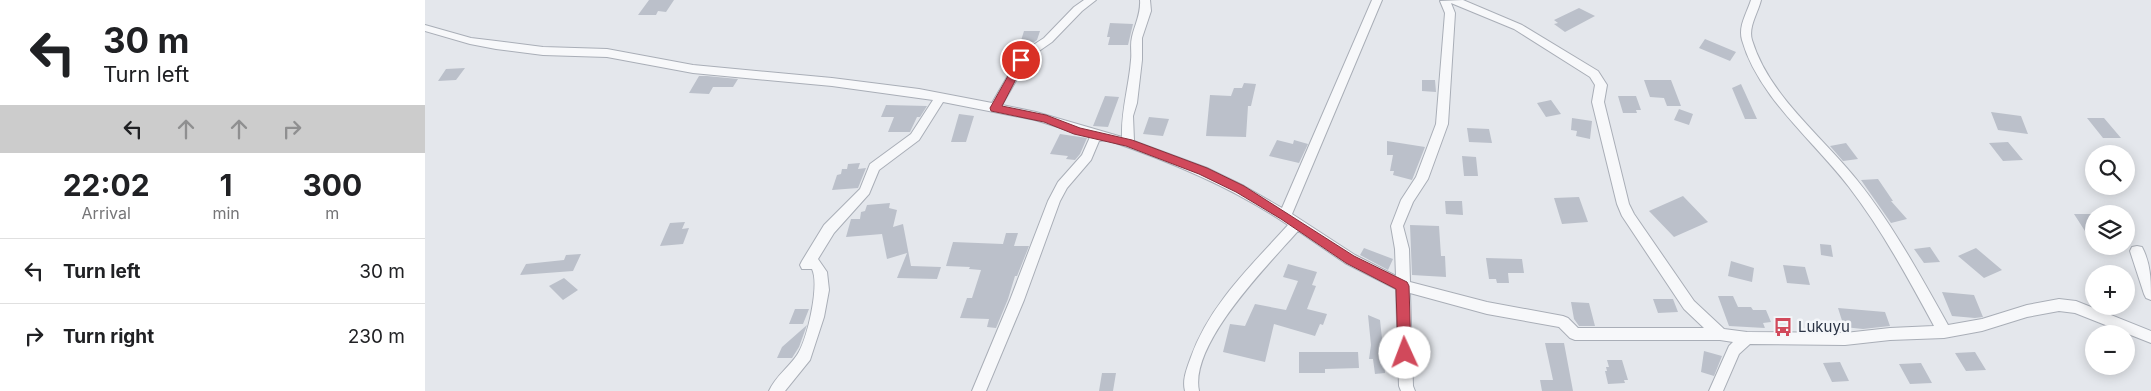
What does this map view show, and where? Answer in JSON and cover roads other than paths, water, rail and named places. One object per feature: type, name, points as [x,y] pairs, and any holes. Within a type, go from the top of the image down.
[{"type":"street","points":[[995,108],[1025,56],[1049,40],[1078,9],[1091,0]]},
{"type":"street","points":[[1128,142],[1127,116],[1131,103],[1137,60],[1137,38],[1146,11],[1145,0]]},
{"type":"street","points":[[1192,391],[1190,384],[1200,349],[1215,320],[1291,220],[1377,0]]},
{"type":"street","points":[[1408,391],[1406,386],[1401,249],[1397,226],[1407,200],[1422,179],[1442,124],[1450,12],[1445,1],[1448,0]]},
{"type":"street","points":[[1454,0],[1518,27],[1594,74],[1601,85],[1600,111],[1623,204],[1628,216],[1689,305],[1720,334]]},
{"type":"street","points":[[1756,0],[1747,25],[1746,35],[1755,59],[1794,117],[1841,168],[1895,242],[1943,332]]},
{"type":"street","points":[[425,28],[470,41],[496,45],[543,51],[607,53],[693,69],[833,82],[919,93],[1057,122],[1078,131],[1128,142],[1203,171],[1240,189],[1291,220],[1350,260],[1403,286],[1505,312],[1563,322],[1575,334],[1720,334],[1747,338],[1845,340],[1890,334],[1943,332],[1982,325],[2027,311],[2059,305],[2075,307],[2151,337]]},
{"type":"street","points":[[776,391],[805,356],[817,317],[822,290],[821,279],[815,263],[807,265],[810,258],[829,230],[865,191],[874,167],[915,137],[941,98]]},
{"type":"street","points":[[979,391],[1062,184],[1087,157],[1095,138],[1100,136]]},
{"type":"street","points":[[2137,252],[2151,294]]},
{"type":"street","points":[[1716,391],[1734,350],[1747,338]]},
{"type":"place","name":"Lukuyu","points":[[1783,327]]}]
